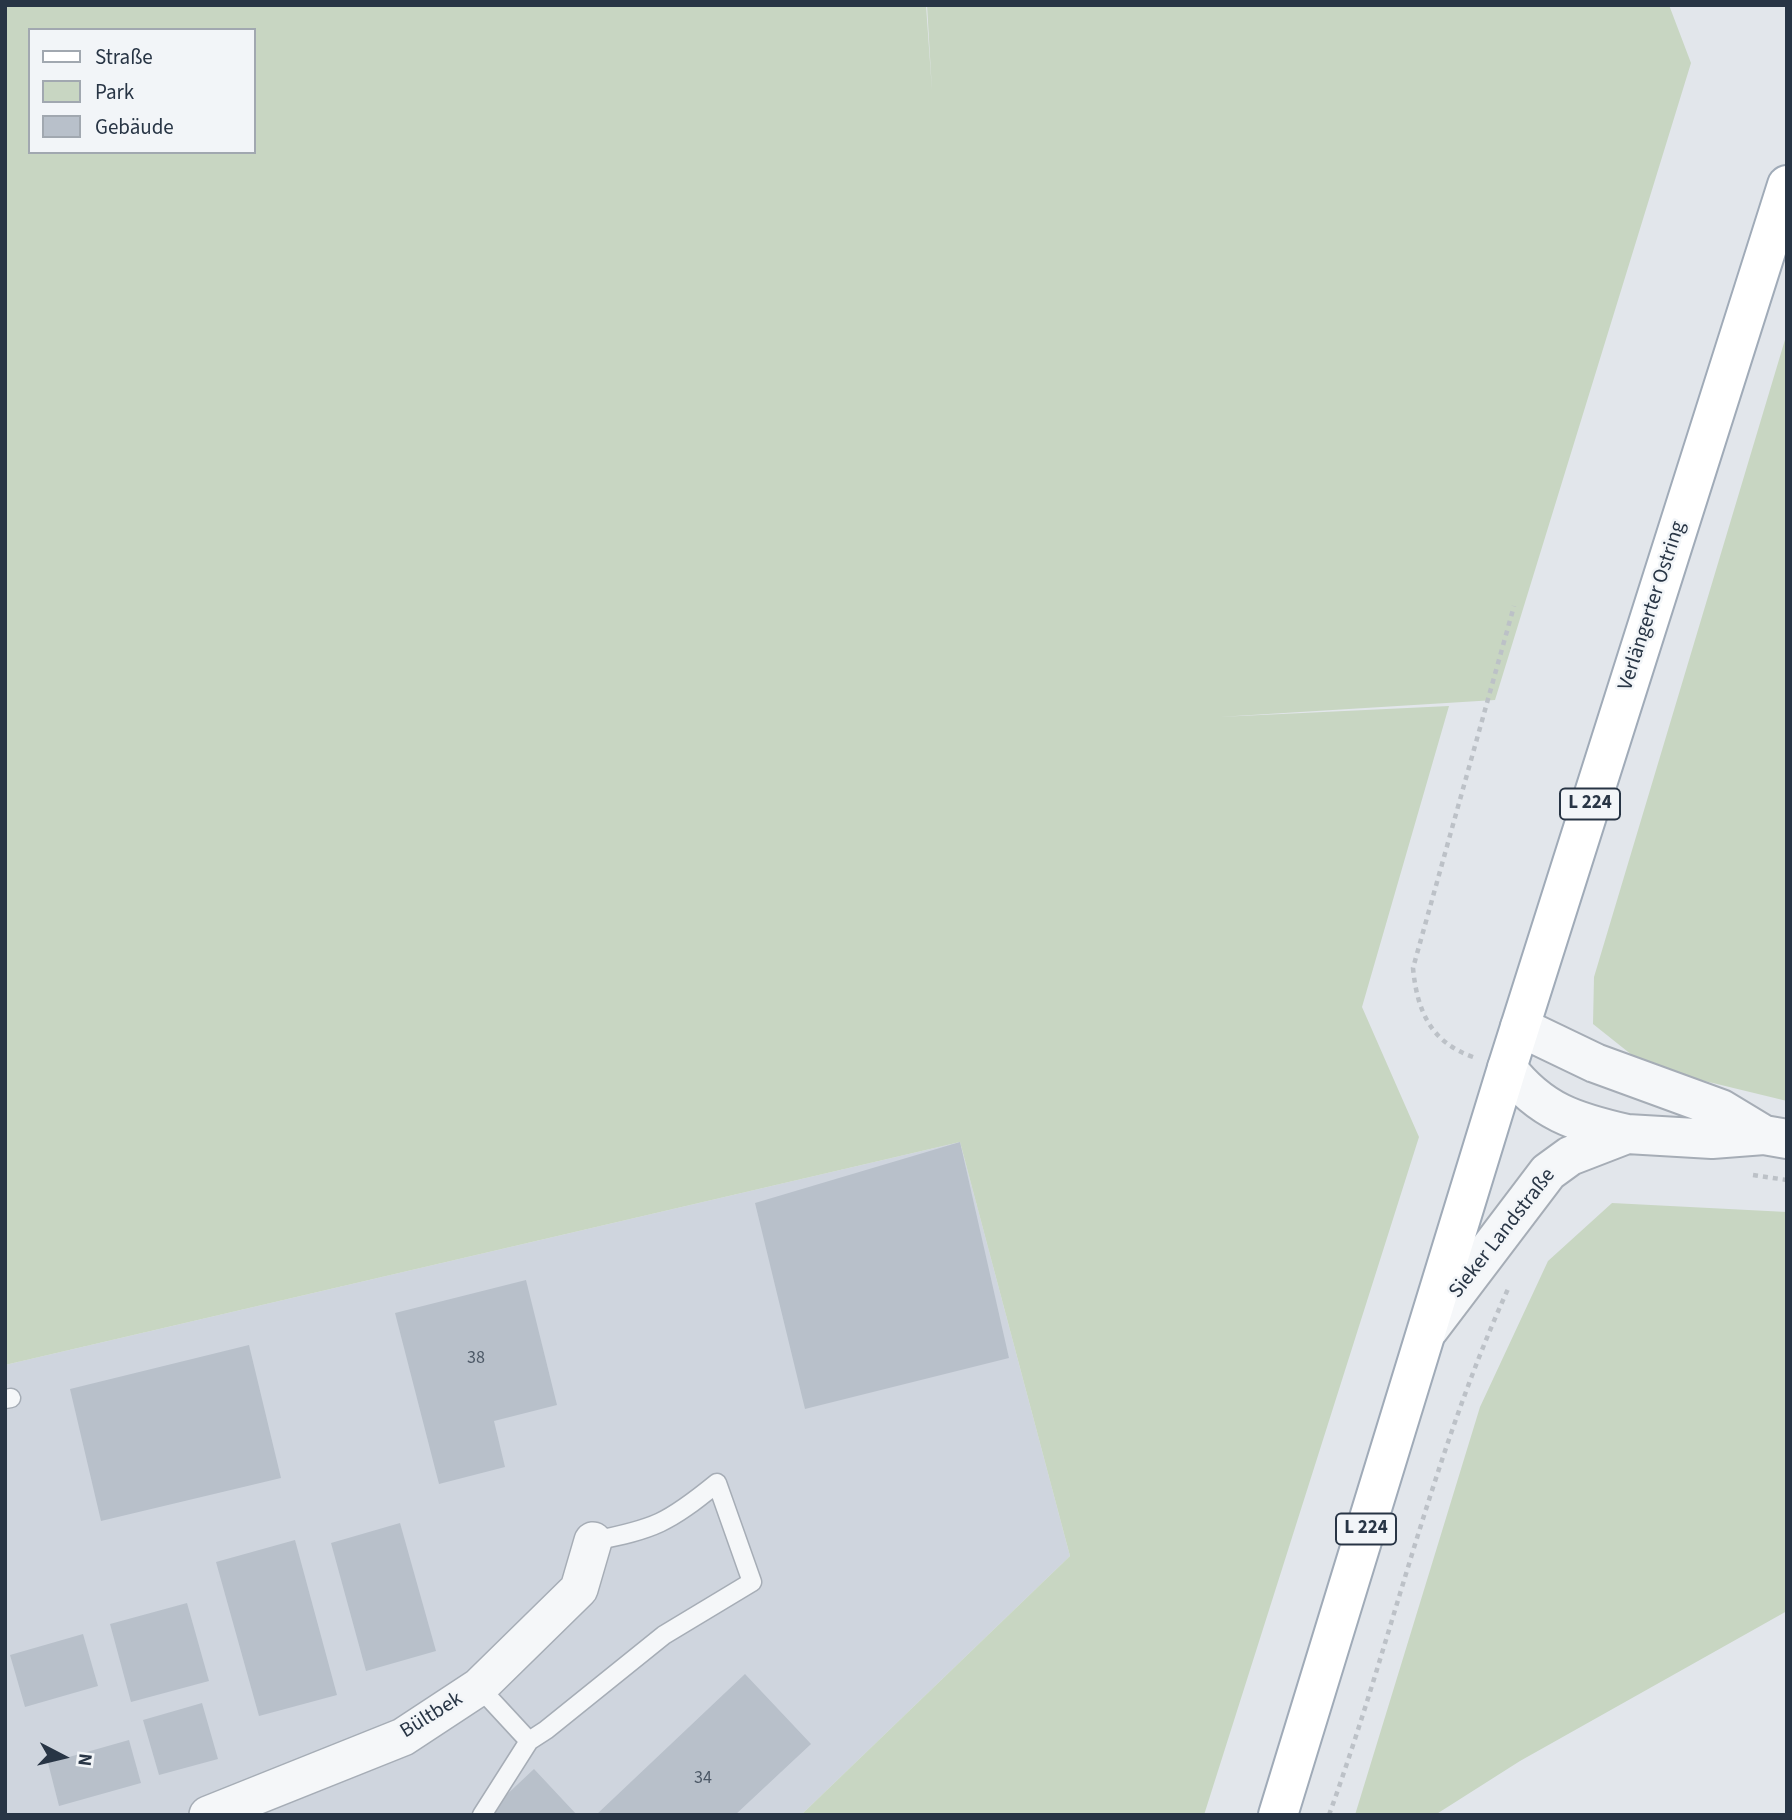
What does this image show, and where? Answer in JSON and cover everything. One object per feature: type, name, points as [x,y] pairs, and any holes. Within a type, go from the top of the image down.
[{"type":"main road","name":"Verlängerter Ostring","points":[[1520,1027],[1787,185]]},
{"type":"main road","name":"L 224","points":[[1278,1815],[1520,1027]]},
{"type":"street","name":"Sieker Landstraße","points":[[1520,1027],[1595,1063],[1721,1109],[1776,1137]]},
{"type":"street","name":"Sieker Landstraße","points":[[1507,1068],[1523,1090],[1546,1108],[1586,1124],[1627,1134],[1712,1139],[1776,1137]]},
{"type":"street","name":"Sieker Landstraße","points":[[1428,1331],[1548,1172],[1570,1156],[1627,1134]]},
{"type":"street","name":"Bültbek","points":[[208,1815],[403,1737],[479,1686],[579,1589],[593,1541]]},
{"type":"lane","points":[[482,1815],[529,1741],[664,1635],[752,1582],[717,1483],[674,1517],[644,1531],[593,1541]]},
{"type":"lane","points":[[479,1686],[529,1741]]},
{"type":"path","points":[[1507,1068],[1454,1051],[1428,1025],[1416,1000],[1413,968],[1514,606]]},
{"type":"path","points":[[1748,1174],[1787,1180]]},
{"type":"path","points":[[1329,1815],[1428,1502],[1483,1344],[1511,1284]]},
{"type":"shaded area","points":[[960,1142],[1070,1556],[801,1815],[5,1815],[5,1365]]},
{"type":"green space","points":[[5,5],[926,5],[932,91],[927,5],[1669,5],[1691,63],[1495,700],[1219,717],[1449,706],[1362,1007],[1419,1137],[1204,1815],[801,1815],[1070,1556],[960,1142],[5,1365]]},
{"type":"green space","points":[[1787,333],[1787,1101],[1647,1067],[1593,1024],[1594,977]]},
{"type":"green space","points":[[1612,1203],[1787,1212],[1787,1611],[1520,1761],[1435,1815],[1355,1815],[1480,1407],[1548,1261]]},
{"type":"building","points":[[960,1142],[1009,1358],[805,1409],[755,1203]]},
{"type":"building","points":[[526,1280],[557,1405],[494,1421],[505,1467],[439,1484],[395,1313]]},
{"type":"building","points":[[249,1345],[281,1478],[101,1521],[70,1389]]},
{"type":"building","points":[[400,1523],[436,1651],[366,1671],[331,1543]]},
{"type":"building","points":[[295,1540],[337,1695],[259,1716],[216,1562]]},
{"type":"building","points":[[187,1603],[209,1681],[131,1702],[110,1624]]},
{"type":"building","points":[[83,1634],[98,1686],[25,1707],[10,1655]]},
{"type":"building","points":[[745,1674],[811,1744],[735,1815],[596,1815]]},
{"type":"building","points":[[202,1703],[218,1759],[159,1775],[143,1720]]},
{"type":"building","points":[[129,1740],[141,1783],[59,1806],[48,1763]]},
{"type":"building","points":[[534,1769],[577,1815],[485,1815]]}]
